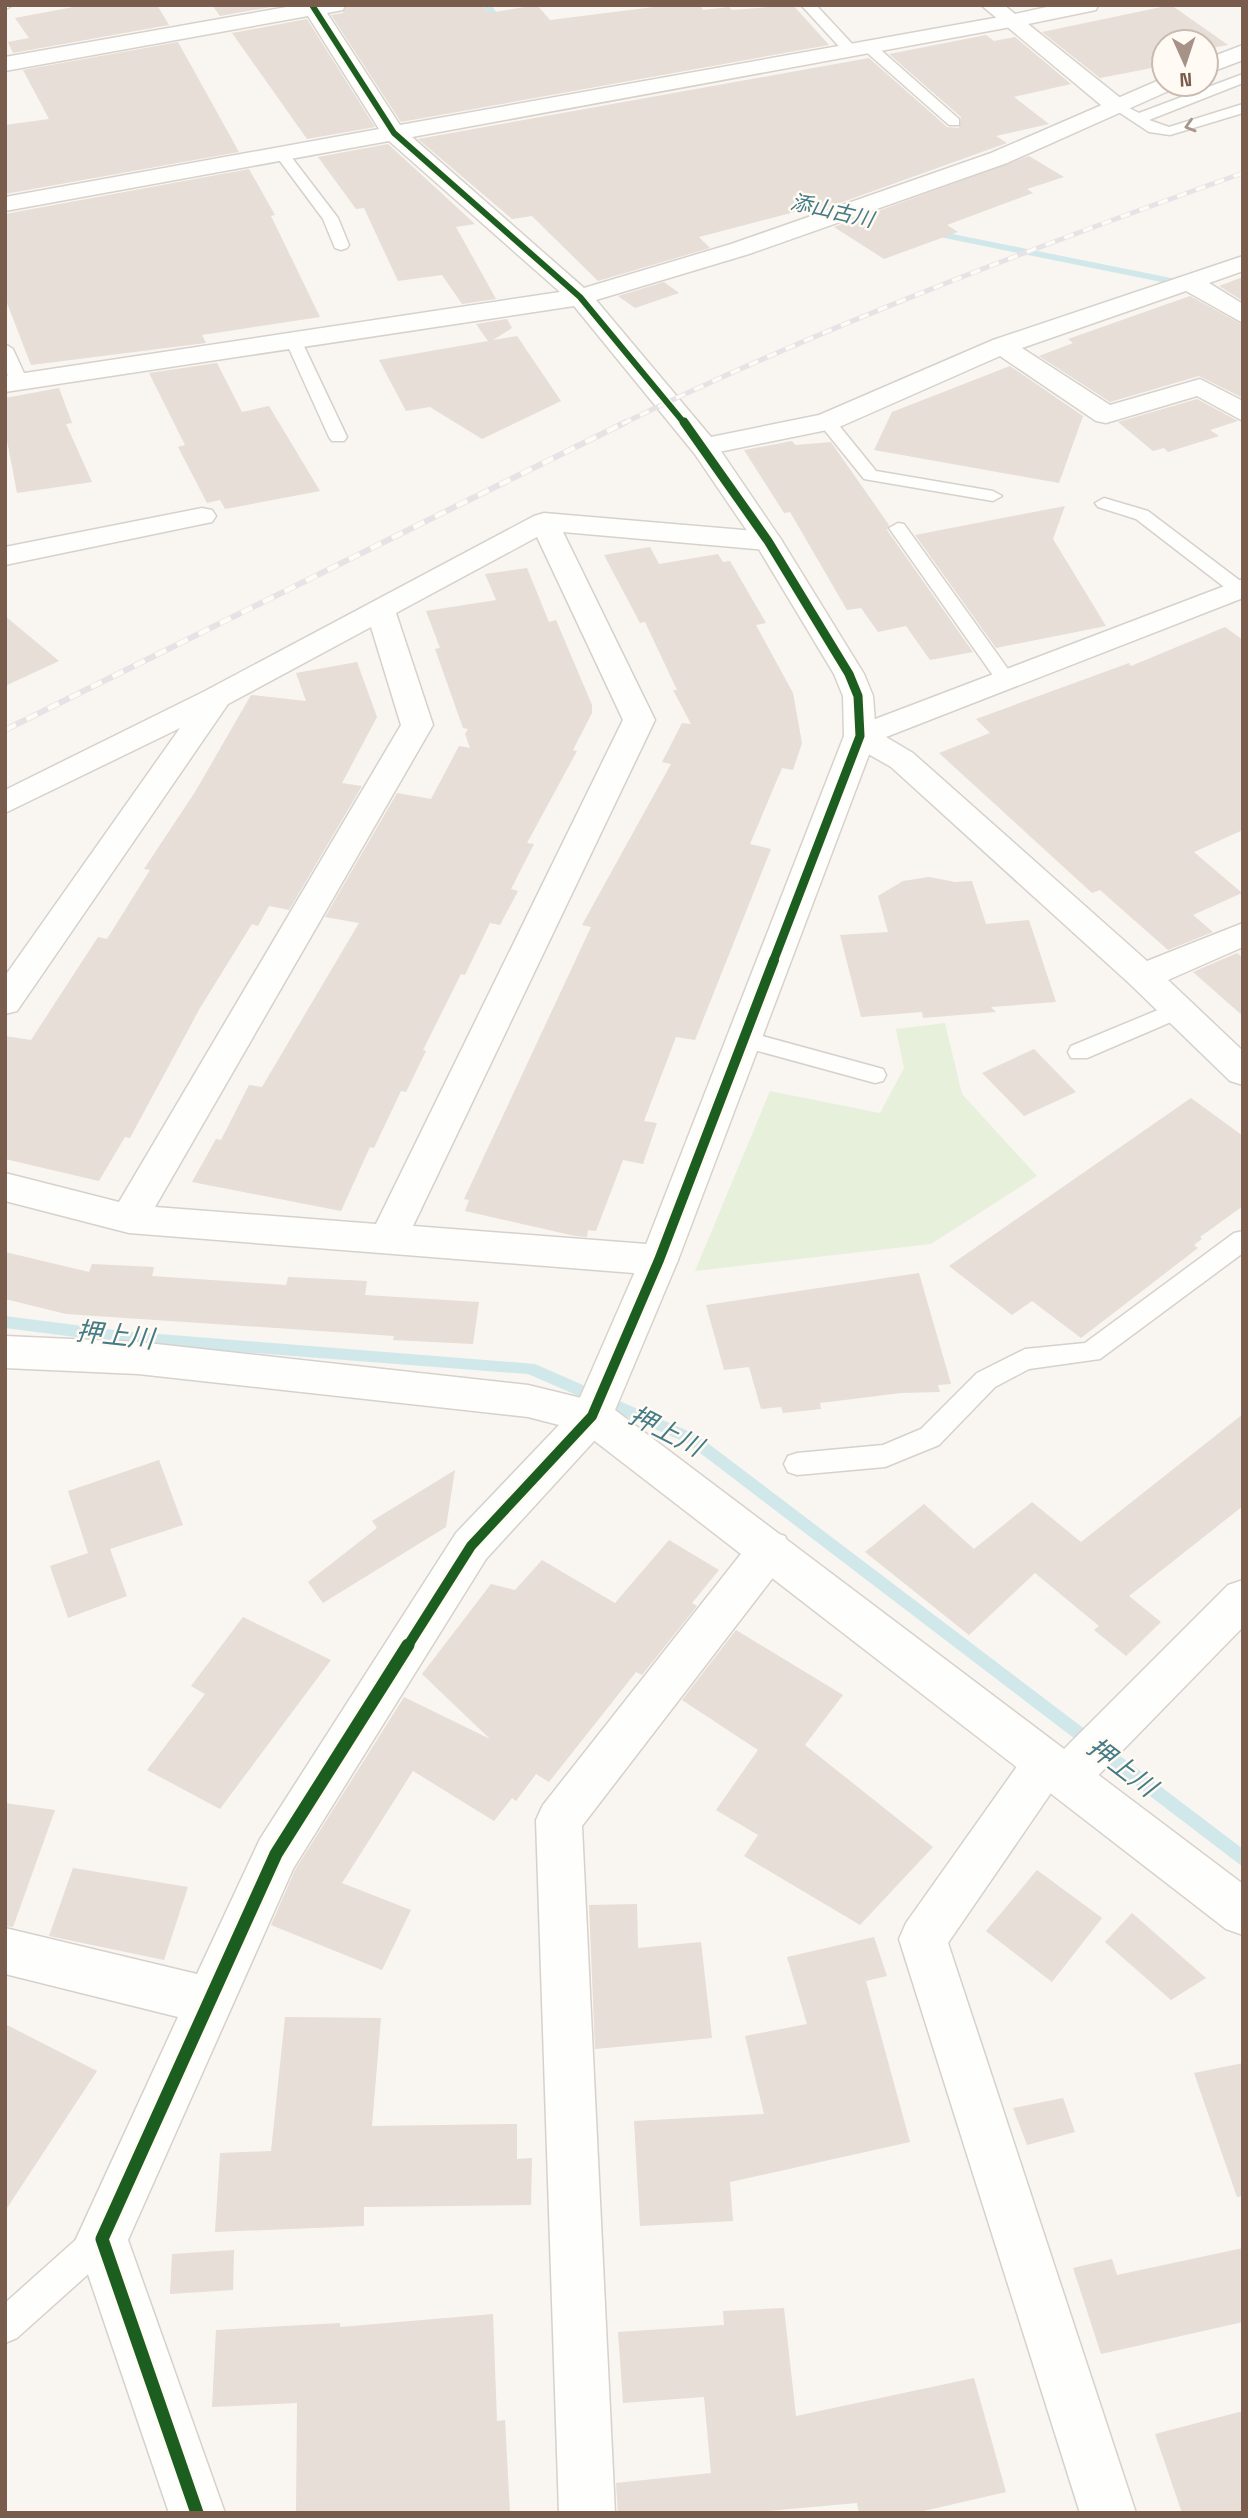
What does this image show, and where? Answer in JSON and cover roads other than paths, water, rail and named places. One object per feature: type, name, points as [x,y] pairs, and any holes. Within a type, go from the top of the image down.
[{"type":"street","points":[[990,5],[1115,105]]},
{"type":"street","points":[[5,204],[1088,5]]},
{"type":"street","points":[[5,64],[320,6],[376,109],[394,133],[580,297],[704,447],[768,541],[849,674],[858,696],[860,736],[659,1260],[592,1416],[471,1546],[276,1854],[102,2239],[197,2513]]},
{"type":"street","points":[[1220,61],[1243,52]]},
{"type":"street","points":[[12,383],[580,297],[740,249],[973,167],[1150,90]]},
{"type":"street","points":[[704,447],[827,422],[1002,346],[1243,263]]},
{"type":"street","points":[[1189,282],[1243,315]]},
{"type":"street","points":[[1002,346],[1106,415],[1200,387],[1243,413]]},
{"type":"street","points":[[5,556],[202,516]]},
{"type":"street","points":[[5,803],[216,698],[544,523],[768,541]]},
{"type":"street","points":[[387,1240],[639,720],[544,523]]},
{"type":"street","points":[[860,736],[1236,597]]},
{"type":"street","points":[[129,1219],[417,725],[380,609]]},
{"type":"street","points":[[5,1002],[216,698]]},
{"type":"street","points":[[860,736],[902,760],[1143,977],[1243,1072]]},
{"type":"street","points":[[1143,977],[1243,934]]},
{"type":"street","points":[[5,1187],[129,1219],[659,1260]]},
{"type":"street","points":[[5,1352],[152,1360],[528,1401],[592,1416],[770,1549],[1243,1913]]},
{"type":"street","points":[[587,2513],[559,1820],[770,1549]]},
{"type":"street","points":[[1108,2513],[923,1939],[1056,1770],[1243,1598]]},
{"type":"street","points":[[5,1951],[210,2001]]},
{"type":"lane","points":[[808,5],[954,122]]},
{"type":"lane","points":[[1137,119],[1243,78]]},
{"type":"lane","points":[[1115,105],[1154,129],[1170,131],[1243,108]]},
{"type":"lane","points":[[281,153],[330,218],[341,245]]},
{"type":"lane","points":[[294,342],[338,437]]},
{"type":"lane","points":[[5,349],[12,383]]},
{"type":"lane","points":[[827,422],[870,475],[993,496]]},
{"type":"lane","points":[[1104,503],[1142,515],[1236,597]]},
{"type":"lane","points":[[898,528],[1006,680]]},
{"type":"lane","points":[[1079,1052],[1177,1010]]},
{"type":"lane","points":[[744,1039],[875,1074]]},
{"type":"lane","points":[[797,1464],[885,1456],[930,1437],[986,1380],[1025,1359],[1090,1352],[1243,1240]]},
{"type":"lane","points":[[5,2326],[102,2239]]},
{"type":"waterway","name":"添山古川","points":[[487,5],[504,28]]},
{"type":"waterway","name":"添山古川","points":[[801,207],[874,221]]},
{"type":"waterway","name":"添山古川","points":[[928,232],[1186,284]]},
{"type":"waterway","name":"押上川","points":[[5,1322],[122,1337],[530,1368],[692,1439],[1243,1859]]},
{"type":"railway","points":[[622,424],[851,321],[1086,230],[1243,173]]},
{"type":"railway","points":[[5,730],[626,422]]}]
